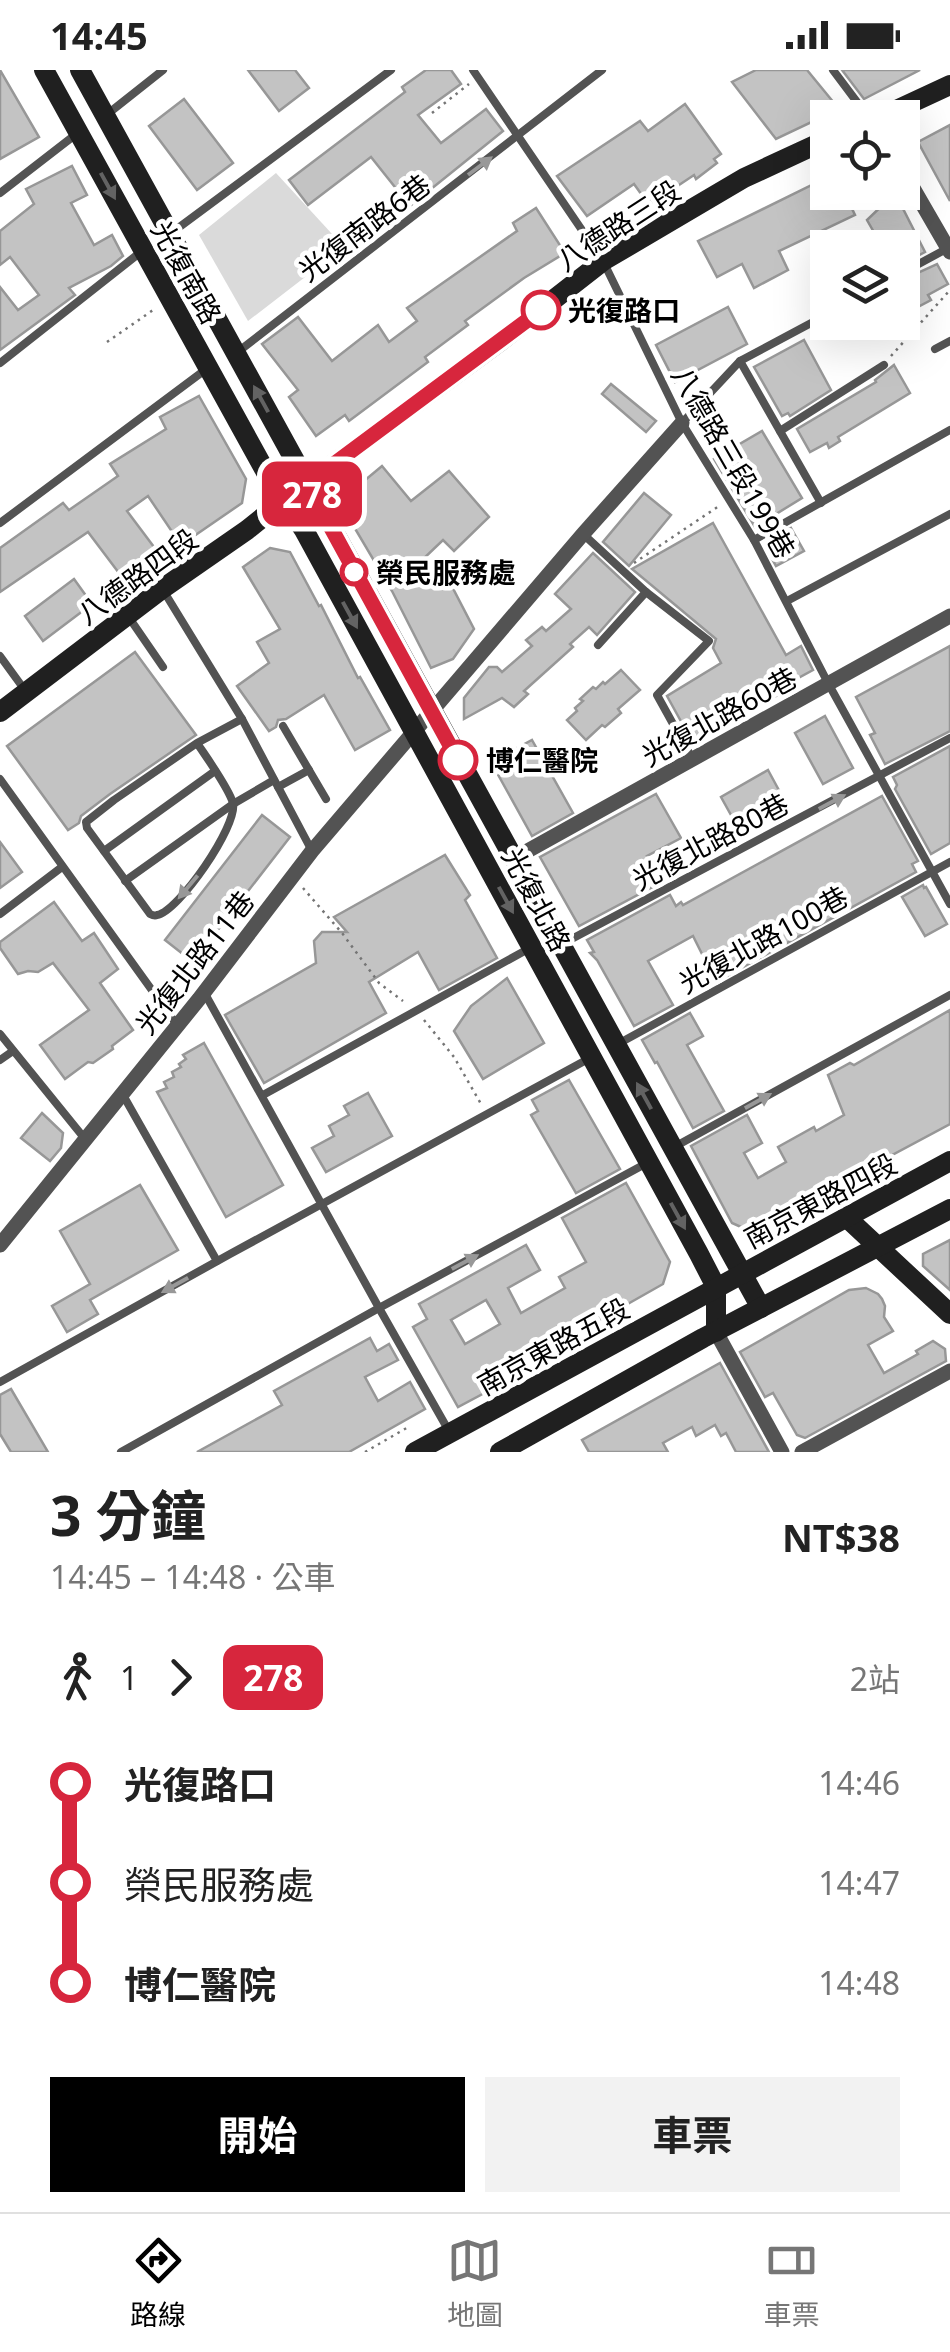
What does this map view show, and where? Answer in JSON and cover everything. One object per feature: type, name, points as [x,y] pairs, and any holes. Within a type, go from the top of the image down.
[{"type":"main road","name":"光復南路","points":[[44,70],[284,501]]},
{"type":"main road","name":"光復南路","points":[[80,70],[307,484]]},
{"type":"main road","points":[[918,100],[950,85]]},
{"type":"main road","name":"八德路三段","points":[[307,484],[604,262],[744,178],[810,147]]},
{"type":"main road","name":"八德路四段","points":[[0,712],[307,484]]},
{"type":"main road","name":"光復北路","points":[[307,484],[761,1308]]},
{"type":"main road","name":"光復北路","points":[[284,501],[304,530],[716,1287],[716,1332]]},
{"type":"main road","name":"南京東路四段","points":[[716,1287],[950,1161]]},
{"type":"main road","points":[[500,1452],[716,1332],[950,1210]]},
{"type":"main road","points":[[846,1218],[950,1314]]},
{"type":"main road","name":"南京東路五段","points":[[415,1452],[716,1287]]},
{"type":"street","points":[[920,200],[949,249]]},
{"type":"street","name":"光復北路11巷","points":[[0,1244],[204,992],[312,851],[682,423]]},
{"type":"street","name":"光復北路60巷","points":[[513,859],[950,616]]},
{"type":"street","points":[[716,1332],[782,1452]]},
{"type":"street","points":[[802,1452],[950,1371]]},
{"type":"lane","points":[[105,116],[163,70]]},
{"type":"lane","points":[[170,234],[392,70]]},
{"type":"lane","name":"光復南路6巷","points":[[236,353],[602,70]]},
{"type":"lane","points":[[832,70],[855,100]]},
{"type":"lane","name":"八德路三段199巷","points":[[476,74],[604,262],[682,423],[754,540],[950,904]]},
{"type":"lane","points":[[0,194],[79,132]]},
{"type":"lane","points":[[920,264],[949,249]]},
{"type":"lane","points":[[0,363],[144,250]]},
{"type":"lane","points":[[682,423],[740,361],[810,324]]},
{"type":"lane","points":[[934,349],[950,340]]},
{"type":"lane","points":[[740,361],[822,503]]},
{"type":"lane","points":[[780,431],[884,365]]},
{"type":"lane","points":[[0,523],[208,368]]},
{"type":"lane","points":[[754,540],[950,430]]},
{"type":"lane","points":[[786,601],[950,514]]},
{"type":"lane","points":[[583,534],[646,592],[710,642],[657,696],[693,760]]},
{"type":"lane","points":[[162,589],[242,719],[312,851]]},
{"type":"lane","points":[[598,645],[646,592]]},
{"type":"lane","points":[[128,615],[164,667]]},
{"type":"lane","points":[[0,656],[27,693]]},
{"type":"lane","points":[[197,743],[233,804],[232,820],[210,861],[172,906],[160,915],[150,914],[86,822],[197,743],[242,719]]},
{"type":"lane","points":[[284,726],[326,799]]},
{"type":"lane","name":"光復北路80巷","points":[[560,946],[950,738]]},
{"type":"lane","points":[[125,881],[233,804],[309,770]]},
{"type":"lane","points":[[104,852],[215,771]]},
{"type":"lane","points":[[0,779],[177,1025]]},
{"type":"lane","name":"光復北路100巷","points":[[615,1045],[950,862]]},
{"type":"lane","points":[[0,914],[62,867]]},
{"type":"lane","points":[[263,1095],[531,947]]},
{"type":"lane","points":[[204,992],[450,1433]]},
{"type":"lane","points":[[672,1148],[950,995]]},
{"type":"lane","points":[[0,1034],[86,1139]]},
{"type":"lane","points":[[0,1060],[13,1051]]},
{"type":"lane","points":[[0,1382],[590,1058]]},
{"type":"lane","points":[[123,1094],[217,1261]]},
{"type":"lane","points":[[121,1452],[649,1162]]},
{"type":"path","points":[[432,114],[476,74]]},
{"type":"path","points":[[884,365],[950,290]]},
{"type":"path","points":[[107,342],[157,307]]},
{"type":"path","points":[[625,572],[636,560],[728,499]]},
{"type":"path","points":[[293,875],[379,983],[416,1011],[454,1057],[486,1114]]},
{"type":"path","points":[[365,1452],[410,1426]]},
{"type":"shaded area","points":[[276,173],[344,247],[248,321],[199,235]]},
{"type":"building","points":[[0,70],[39,137],[0,159]]},
{"type":"building","points":[[248,70],[295,70],[309,88],[279,111]]},
{"type":"building","points":[[426,70],[451,70],[461,84],[418,115],[441,143],[486,109],[503,131],[410,206],[371,157],[308,205],[289,180],[405,92],[402,87]]},
{"type":"building","points":[[756,70],[807,70],[832,100],[810,100],[810,123],[776,139],[732,82]]},
{"type":"building","points":[[842,70],[920,70],[864,99]]},
{"type":"building","points":[[184,99],[233,163],[197,190],[149,126]]},
{"type":"building","points":[[685,104],[721,154],[714,159],[717,163],[649,205],[634,184],[587,216],[557,176],[640,121],[648,131]]},
{"type":"building","points":[[950,125],[950,201],[920,146],[920,141]]},
{"type":"building","points":[[72,166],[87,195],[71,203],[94,245],[112,235],[123,256],[69,288],[75,295],[0,350],[0,287],[18,310],[39,295],[10,257],[0,265],[0,231],[34,204],[26,189]]},
{"type":"building","points":[[810,186],[810,210],[853,210],[855,215],[823,230],[810,230],[810,236],[779,251],[788,270],[754,288],[742,264],[717,277],[698,241]]},
{"type":"building","points":[[536,208],[565,253],[465,321],[468,325],[425,357],[428,362],[349,421],[345,415],[316,436],[289,397],[298,390],[262,344],[298,317],[332,361],[378,325],[389,342],[417,321],[407,308],[517,231],[513,223]]},
{"type":"building","points":[[877,210],[904,210],[914,230],[873,230],[867,220]]},
{"type":"building","points":[[937,264],[948,284],[928,295],[931,300],[920,306],[920,272]]},
{"type":"building","points":[[728,307],[747,344],[675,382],[656,345]]},
{"type":"building","points":[[804,340],[831,390],[790,416],[782,416],[754,367]]},
{"type":"building","points":[[894,365],[910,393],[838,437],[840,441],[829,448],[827,443],[810,452],[797,429],[876,382]]},
{"type":"building","points":[[611,384],[656,421],[646,432],[602,394]]},
{"type":"building","points":[[199,396],[246,479],[242,503],[181,545],[148,496],[127,511],[163,559],[128,585],[88,532],[0,592],[0,548],[63,503],[69,510],[118,476],[110,464],[166,429],[160,417]]},
{"type":"building","points":[[762,431],[802,498],[755,527],[714,459]]},
{"type":"building","points":[[382,466],[411,501],[449,471],[489,517],[454,551],[443,540],[420,562],[431,583],[446,575],[474,629],[453,659],[431,668],[347,515],[352,491]]},
{"type":"building","points":[[644,493],[671,515],[629,566],[603,542]]},
{"type":"building","points":[[713,523],[786,655],[801,646],[813,670],[780,688],[783,692],[693,743],[667,696],[721,663],[713,648],[716,639],[632,569]]},
{"type":"building","points":[[791,528],[804,551],[776,566],[766,548],[770,540]]},
{"type":"building","points":[[270,548],[290,552],[390,730],[355,750],[324,695],[278,720],[269,731],[237,686],[269,663],[257,642],[280,629],[243,567]]},
{"type":"building","points":[[593,553],[635,592],[597,635],[589,627],[570,644],[573,647],[524,691],[528,694],[514,707],[502,698],[464,719],[464,698],[489,667],[502,672],[532,646],[526,640],[542,627],[546,631],[571,609],[555,594]]},
{"type":"building","points":[[74,579],[92,604],[43,641],[25,616]]},
{"type":"building","points":[[950,646],[950,731],[885,764],[870,735],[875,733],[856,697]]},
{"type":"building","points":[[135,652],[196,735],[110,794],[68,830],[7,746]]},
{"type":"building","points":[[621,670],[640,690],[618,709],[621,713],[586,740],[567,720],[577,711],[575,708],[583,701],[580,699]]},
{"type":"building","points":[[825,716],[853,768],[823,784],[795,733]]},
{"type":"building","points":[[532,740],[573,813],[532,836],[491,762]]},
{"type":"building","points":[[950,746],[950,843],[931,854],[895,789],[893,777]]},
{"type":"building","points":[[768,770],[788,807],[741,833],[721,797]]},
{"type":"building","points":[[656,794],[681,838],[647,856],[662,882],[579,926],[540,857]]},
{"type":"building","points":[[882,796],[918,861],[912,864],[916,872],[716,982],[693,936],[648,961],[673,1005],[634,1026],[590,953],[594,952],[587,940],[670,895],[676,906],[681,902],[683,905]]},
{"type":"building","points":[[262,815],[290,837],[193,962],[165,940]]},
{"type":"building","points":[[0,842],[22,872],[0,888]]},
{"type":"building","points":[[445,855],[470,895],[465,900],[497,958],[439,990],[418,952],[369,982],[386,1013],[264,1083],[225,1015],[316,963],[314,941],[322,932],[347,932],[334,917]]},
{"type":"building","points":[[923,885],[947,924],[925,936],[902,897]]},
{"type":"building","points":[[54,902],[82,941],[94,933],[118,969],[100,983],[133,1030],[113,1049],[65,1079],[40,1045],[89,1010],[53,963],[38,972],[18,974],[0,948],[0,942]]},
{"type":"building","points":[[507,978],[544,1043],[483,1079],[454,1031],[471,1006]]},
{"type":"building","points":[[950,1010],[950,1124],[750,1231],[732,1223],[691,1146],[747,1115],[762,1143],[744,1153],[758,1178],[786,1162],[778,1147],[844,1115],[828,1075],[850,1063],[854,1065]]},
{"type":"building","points":[[690,1013],[703,1036],[687,1045],[724,1111],[693,1128],[642,1040]]},
{"type":"building","points":[[204,1043],[283,1185],[226,1217],[157,1092],[167,1088],[164,1082],[174,1077],[172,1072],[186,1059],[183,1055]]},
{"type":"building","points":[[569,1080],[620,1169],[576,1193],[531,1115],[538,1111],[532,1100]]},
{"type":"building","points":[[368,1093],[392,1136],[326,1172],[312,1148],[334,1136],[329,1126],[349,1115],[344,1106]]},
{"type":"building","points":[[42,1113],[63,1133],[61,1148],[50,1161],[21,1138]]},
{"type":"building","points":[[626,1183],[670,1262],[663,1284],[587,1327],[584,1321],[484,1378],[490,1390],[458,1407],[413,1327],[427,1319],[419,1304],[526,1245],[540,1270],[508,1288],[521,1313],[565,1288],[559,1277],[586,1262],[562,1218]],"holes":[[[486,1300],[500,1324],[465,1344],[451,1320]]]},
{"type":"building","points":[[140,1185],[178,1250],[90,1300],[98,1314],[67,1332],[52,1306],[90,1284],[60,1231]]},
{"type":"building","points":[[950,1240],[950,1290],[923,1266],[923,1254]]},
{"type":"building","points":[[866,1288],[882,1299],[884,1317],[893,1331],[868,1345],[884,1373],[933,1341],[945,1349],[946,1361],[805,1438],[797,1435],[773,1393],[765,1397],[740,1352],[849,1290]]},
{"type":"building","points":[[370,1338],[377,1351],[389,1344],[398,1360],[365,1377],[378,1401],[410,1382],[425,1409],[349,1452],[197,1452],[282,1405],[274,1391]]},
{"type":"building","points":[[720,1363],[769,1452],[736,1452],[726,1433],[721,1436],[715,1425],[696,1436],[692,1427],[663,1443],[668,1452],[589,1452],[582,1440]]},
{"type":"building","points":[[11,1389],[48,1452],[11,1452],[0,1434],[0,1395]]},
{"type":"bus line","name":"278","points":[[458,760],[307,484],[541,310]]},
{"type":"place","name":"光復路口","points":[[541,310]]},
{"type":"place","name":"榮民服務處","points":[[354,572]]},
{"type":"place","name":"博仁醫院","points":[[458,760]]}]
